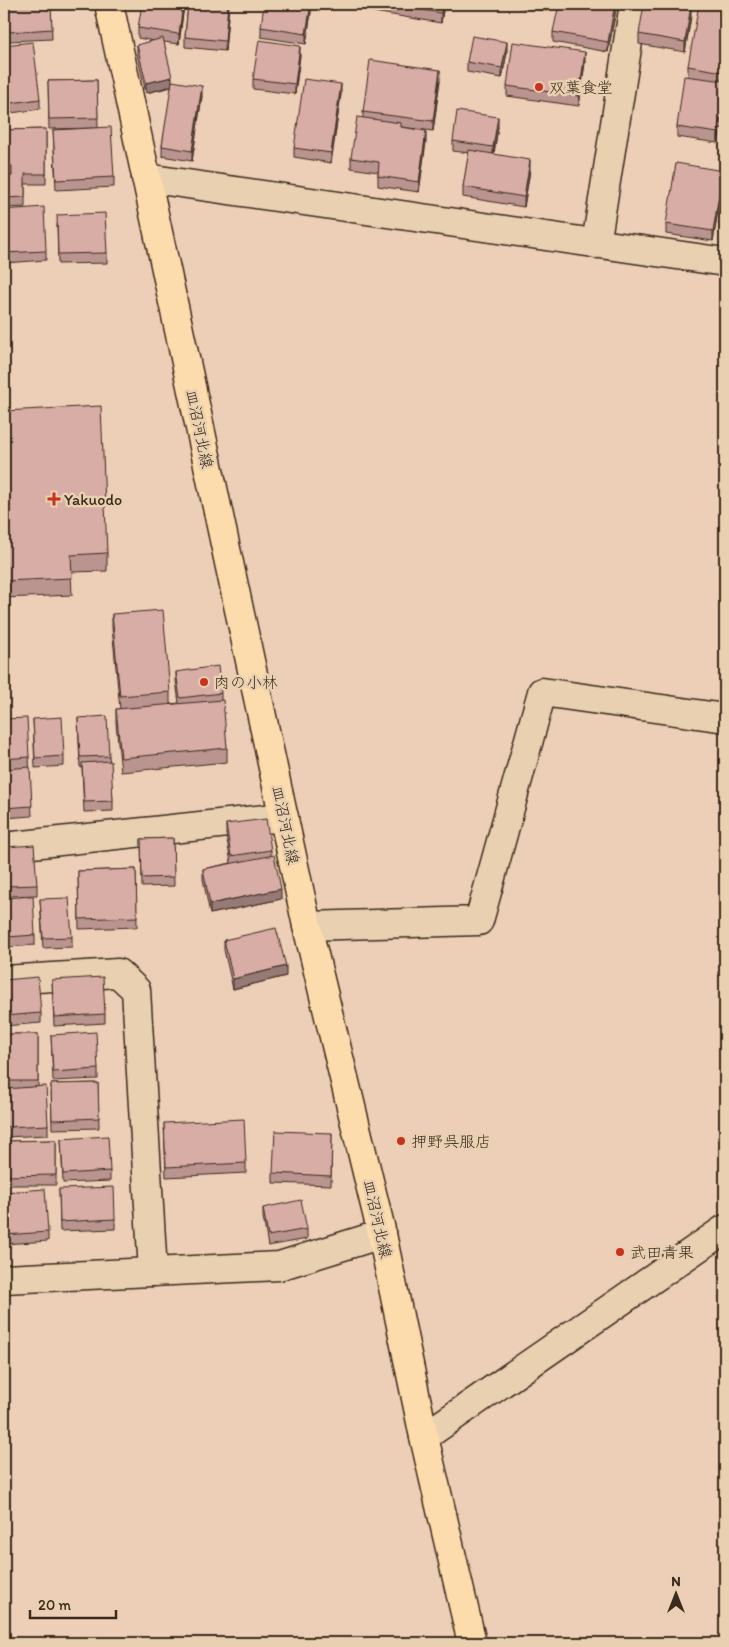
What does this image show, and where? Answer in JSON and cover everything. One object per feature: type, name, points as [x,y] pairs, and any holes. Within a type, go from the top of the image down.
[{"type":"main road","name":"皿沼河北線","points":[[109,4],[307,926],[382,1234],[424,1437],[472,1643]]},
{"type":"lane","points":[[596,244],[634,4]]},
{"type":"lane","points":[[146,178],[725,262]]},
{"type":"lane","points":[[307,926],[479,921],[542,692],[725,718]]},
{"type":"lane","points":[[4,847],[284,816]]},
{"type":"lane","points":[[4,980],[118,973],[136,990],[153,1272]]},
{"type":"lane","points":[[424,1437],[725,1229]]},
{"type":"lane","points":[[4,1279],[279,1266],[382,1234]]},
{"type":"building","points":[[7,4],[51,4],[52,29],[9,32]]},
{"type":"building","points":[[142,4],[183,4],[179,34],[138,28]]},
{"type":"building","points":[[188,4],[228,4],[225,41],[185,37]]},
{"type":"building","points":[[264,4],[311,4],[306,34],[261,27]]},
{"type":"building","points":[[385,4],[442,4],[441,13]]},
{"type":"building","points":[[559,4],[615,4],[608,42],[553,32]]},
{"type":"building","points":[[644,4],[691,6],[685,42],[639,34]]},
{"type":"building","points":[[699,4],[725,6],[725,60],[723,72],[688,66]]},
{"type":"building","points":[[472,36],[507,42],[502,68],[467,62]]},
{"type":"building","points":[[163,38],[172,77],[146,83],[137,45]]},
{"type":"building","points":[[259,40],[300,46],[295,84],[253,79]]},
{"type":"building","points":[[33,42],[40,99],[4,104],[4,45]]},
{"type":"building","points":[[513,42],[585,52],[579,96],[507,86]]},
{"type":"building","points":[[370,60],[440,70],[433,121],[363,112]]},
{"type":"building","points":[[684,76],[725,81],[725,119],[720,118],[718,133],[677,127]]},
{"type":"building","points":[[304,79],[341,84],[331,153],[294,148]]},
{"type":"building","points":[[97,80],[98,118],[49,119],[48,81]]},
{"type":"building","points":[[172,81],[202,86],[192,151],[162,146]]},
{"type":"building","points":[[457,111],[498,117],[493,147],[453,141]]},
{"type":"building","points":[[357,117],[401,123],[401,127],[426,131],[419,182],[378,176],[379,162],[351,158]]},
{"type":"building","points":[[111,127],[114,177],[56,180],[53,130]]},
{"type":"building","points":[[46,129],[46,174],[25,174],[25,197],[4,198],[4,176],[12,176],[12,166],[4,166],[4,130]]},
{"type":"building","points":[[469,150],[530,160],[524,197],[463,187]]},
{"type":"building","points":[[676,163],[723,171],[713,231],[666,224]]},
{"type":"building","points":[[44,207],[46,251],[4,253],[4,210]]},
{"type":"building","points":[[105,213],[107,253],[58,254],[57,215]]},
{"type":"building","name":"Yakuodo","points":[[101,406],[107,553],[71,555],[72,578],[4,581],[4,411]]},
{"type":"building","points":[[163,610],[170,692],[120,696],[112,614]]},
{"type":"building","points":[[218,666],[221,693],[180,698],[176,672]]},
{"type":"building","points":[[223,700],[227,748],[121,758],[116,709]]},
{"type":"building","points":[[107,716],[109,756],[80,757],[78,718]]},
{"type":"building","points":[[62,717],[64,756],[35,758],[33,719]]},
{"type":"building","points":[[27,718],[29,757],[4,759],[4,719]]},
{"type":"building","points":[[111,761],[113,801],[84,802],[82,763]]},
{"type":"building","points":[[30,767],[32,806],[4,808],[4,769]]},
{"type":"building","points":[[266,819],[271,850],[231,856],[226,824]]},
{"type":"building","points":[[173,838],[174,877],[142,878],[141,839]]},
{"type":"building","points":[[34,845],[37,885],[8,886],[6,847]]},
{"type":"building","points":[[274,855],[281,889],[210,904],[203,869]]},
{"type":"building","points":[[136,869],[137,917],[79,919],[78,871]]},
{"type":"building","points":[[33,896],[35,935],[7,937],[5,898]]},
{"type":"building","points":[[69,898],[72,937],[43,938],[40,899]]},
{"type":"building","points":[[276,928],[286,966],[233,979],[224,940]]},
{"type":"building","points":[[38,977],[41,1013],[4,1016],[4,980]]},
{"type":"building","points":[[103,977],[105,1014],[54,1017],[52,980]]},
{"type":"building","points":[[96,1032],[98,1069],[53,1072],[51,1035]]},
{"type":"building","points":[[4,1034],[38,1034],[38,1081],[4,1081]]},
{"type":"building","points":[[98,1083],[99,1118],[52,1120],[51,1084]]},
{"type":"building","points":[[46,1086],[48,1125],[5,1127],[4,1089]]},
{"type":"building","points":[[244,1119],[246,1163],[166,1167],[164,1123]]},
{"type":"building","points":[[275,1131],[332,1133],[331,1176],[273,1173]]},
{"type":"building","points":[[108,1136],[110,1171],[63,1174],[61,1139]]},
{"type":"building","points":[[56,1140],[56,1175],[4,1176],[4,1141]]},
{"type":"building","points":[[114,1187],[115,1219],[60,1222],[59,1189]]},
{"type":"building","points":[[45,1189],[48,1232],[4,1235],[4,1192]]},
{"type":"building","points":[[301,1200],[307,1229],[268,1236],[263,1208]]},
{"type":"place","name":"双葉食堂","points":[[539,87]]},
{"type":"place","name":"Yakuodo","points":[[54,499]]},
{"type":"place","name":"肉の小林","points":[[204,682]]},
{"type":"place","name":"押野呉服店","points":[[401,1141]]},
{"type":"place","name":"武田青果","points":[[620,1252]]}]
